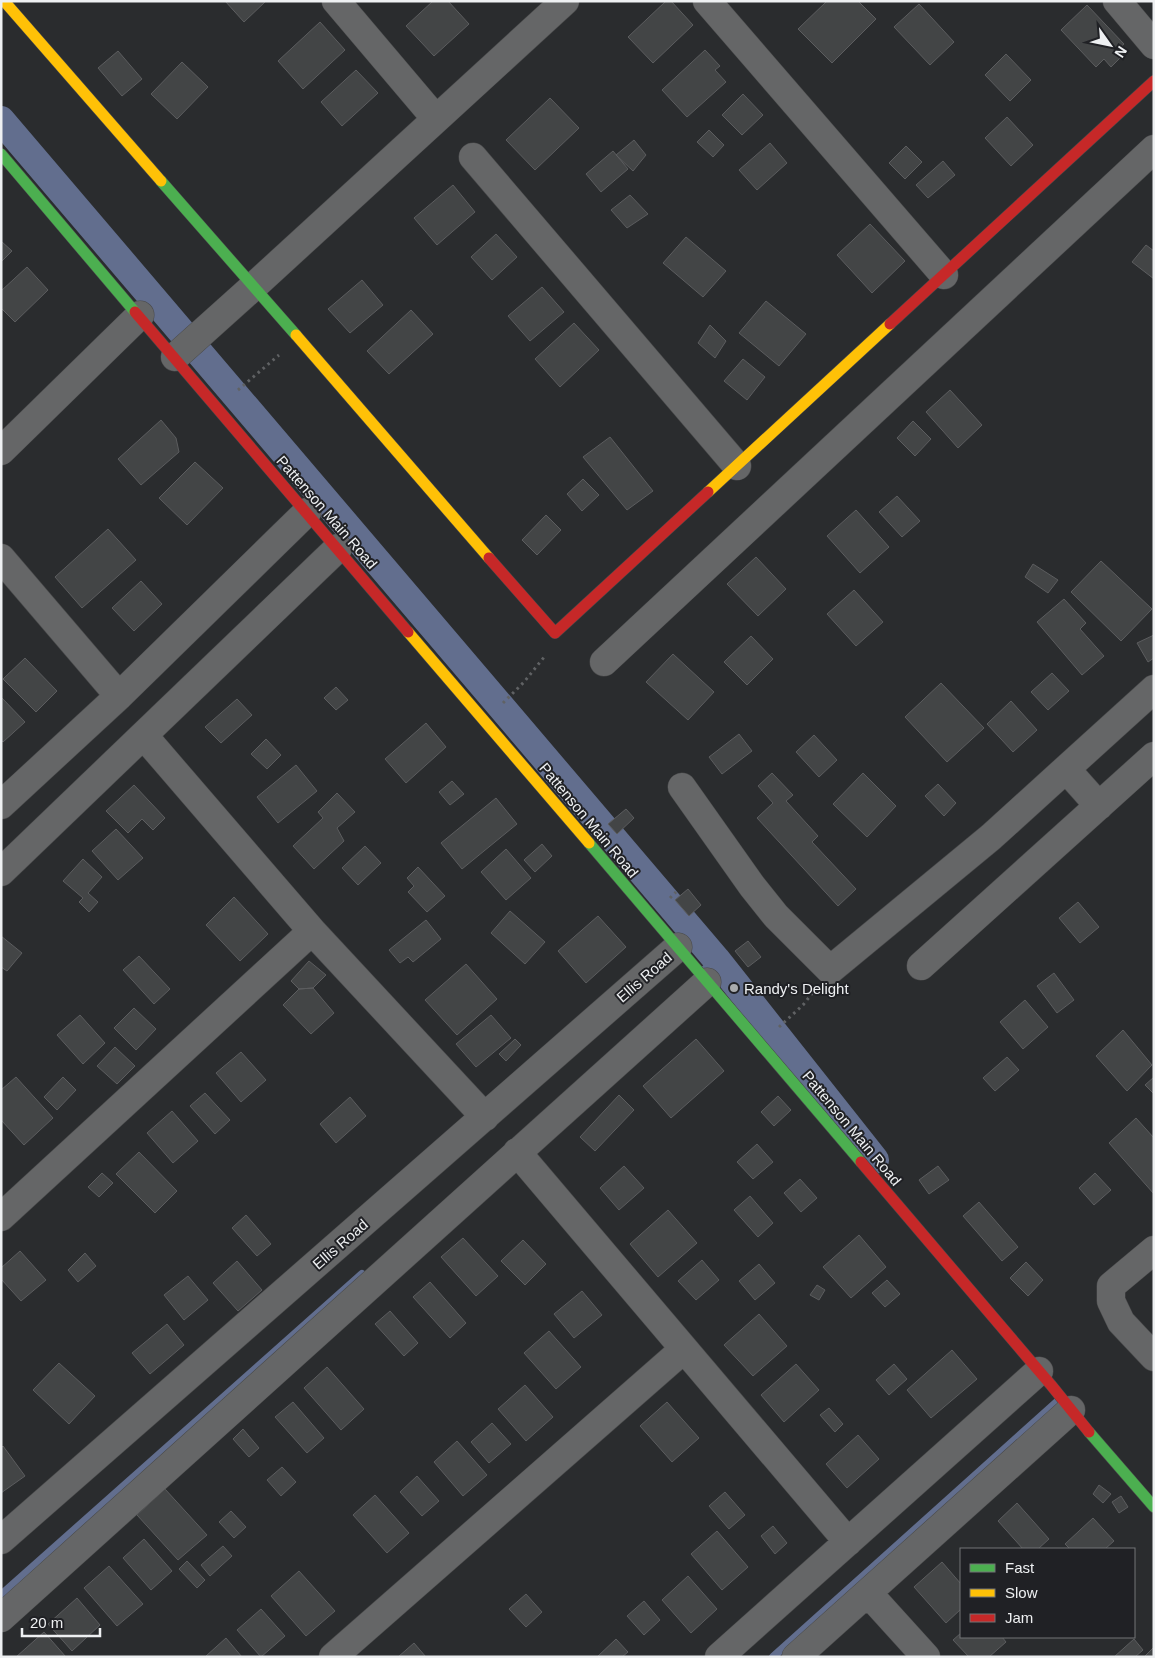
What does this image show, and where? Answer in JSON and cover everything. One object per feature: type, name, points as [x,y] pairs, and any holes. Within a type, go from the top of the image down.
[{"type":"street","points":[[4,1],[249,291],[555,633],[1154,81]]},
{"type":"street","points":[[336,1],[436,119]]},
{"type":"street","points":[[180,353],[565,1]]},
{"type":"street","points":[[707,1],[944,275]]},
{"type":"street","points":[[1117,1],[1154,45]]},
{"type":"street","points":[[604,662],[1154,150]]},
{"type":"street","name":"Pattenson Main Road","points":[[1,154],[140,315],[180,353],[307,512],[1045,1378],[1069,1409],[1154,1506]]},
{"type":"street","points":[[472,158],[737,466]]},
{"type":"street","points":[[1,451],[140,315]]},
{"type":"street","points":[[1,805],[119,696],[307,512]]},
{"type":"street","points":[[1,872],[338,548]]},
{"type":"street","points":[[1,558],[119,696]]},
{"type":"street","points":[[682,787],[752,886],[776,916],[830,970],[991,837],[1154,689]]},
{"type":"street","points":[[144,736],[312,931],[485,1117]]},
{"type":"street","points":[[921,966],[1154,756]]},
{"type":"street","points":[[1066,769],[1099,806]]},
{"type":"street","points":[[1,1217],[312,931]]},
{"type":"street","name":"Ellis Road","points":[[1,1540],[678,947]]},
{"type":"street","points":[[1,1618],[707,982]]},
{"type":"street","points":[[517,1152],[848,1542]]},
{"type":"street","points":[[1154,1250],[1111,1286],[1111,1301],[1122,1322],[1154,1357]]},
{"type":"street","points":[[332,1657],[684,1349]]},
{"type":"street","points":[[719,1657],[848,1542],[1045,1378]]},
{"type":"street","points":[[796,1657],[1069,1409]]},
{"type":"street","points":[[868,1593],[926,1657]]},
{"type":"path","points":[[231,396],[282,353]]},
{"type":"path","points":[[486,721],[524,682],[547,653]]},
{"type":"building","points":[[225,1],[266,1],[244,22]]},
{"type":"building","points":[[433,1],[448,1],[469,24],[434,56],[406,26]]},
{"type":"building","points":[[666,1],[671,1],[693,25],[653,63],[628,37]]},
{"type":"building","points":[[827,1],[858,1],[876,19],[832,63],[798,29]]},
{"type":"building","points":[[919,4],[954,42],[930,65],[894,27]]},
{"type":"building","points":[[1087,5],[1124,44],[1118,49],[1123,55],[1111,67],[1104,59],[1096,67],[1061,30]]},
{"type":"building","points":[[320,22],[345,50],[303,89],[278,61]]},
{"type":"building","points":[[705,50],[720,66],[715,70],[726,82],[687,117],[662,90]]},
{"type":"building","points":[[118,51],[142,79],[122,96],[98,68]]},
{"type":"building","points":[[1006,54],[1031,80],[1010,101],[985,75]]},
{"type":"building","points":[[182,62],[208,87],[177,119],[151,94]]},
{"type":"building","points":[[356,70],[378,93],[342,126],[321,102]]},
{"type":"building","points":[[743,94],[763,115],[742,135],[722,115]]},
{"type":"building","points":[[550,98],[579,128],[535,170],[506,140]]},
{"type":"building","points":[[1007,117],[1033,145],[1011,166],[985,138]]},
{"type":"building","points":[[709,130],[724,145],[713,157],[697,142]]},
{"type":"building","points":[[634,140],[646,155],[633,171],[616,155]]},
{"type":"building","points":[[770,143],[787,163],[757,190],[739,170]]},
{"type":"building","points":[[906,146],[922,162],[905,179],[889,163]]},
{"type":"building","points":[[613,151],[628,169],[601,192],[586,174]]},
{"type":"building","points":[[943,161],[955,175],[928,198],[916,185]]},
{"type":"building","points":[[453,185],[475,212],[437,245],[414,218]]},
{"type":"building","points":[[630,195],[648,214],[627,228],[611,210]]},
{"type":"building","points":[[870,224],[905,261],[872,293],[837,255]]},
{"type":"building","points":[[496,234],[517,257],[492,280],[471,257]]},
{"type":"building","points":[[686,237],[726,271],[703,297],[663,263]]},
{"type":"building","points":[[1,241],[12,251],[1,262]]},
{"type":"building","points":[[1146,245],[1154,251],[1154,279],[1132,262]]},
{"type":"building","points":[[27,267],[48,290],[15,322],[1,308],[1,291]]},
{"type":"building","points":[[362,280],[383,305],[350,333],[328,309]]},
{"type":"building","points":[[542,287],[564,312],[530,341],[508,316]]},
{"type":"building","points":[[766,301],[806,334],[779,366],[739,333]]},
{"type":"building","points":[[411,310],[433,334],[389,374],[367,351]]},
{"type":"building","points":[[574,323],[599,350],[560,387],[535,359]]},
{"type":"building","points":[[710,325],[726,341],[715,358],[698,343]]},
{"type":"building","points":[[743,359],[765,377],[747,400],[724,381]]},
{"type":"building","points":[[950,390],[982,425],[958,448],[926,412]]},
{"type":"building","points":[[161,420],[176,438],[179,452],[141,485],[118,459]]},
{"type":"building","points":[[913,421],[931,439],[915,456],[897,438]]},
{"type":"building","points":[[610,437],[653,491],[627,510],[583,457]]},
{"type":"building","points":[[195,462],[223,488],[187,525],[159,498]]},
{"type":"building","points":[[583,479],[599,495],[582,511],[567,494]]},
{"type":"building","points":[[897,496],[920,521],[902,537],[879,512]]},
{"type":"building","points":[[856,510],[889,547],[860,573],[827,536]]},
{"type":"building","points":[[546,515],[561,530],[537,555],[522,540]]},
{"type":"building","points":[[108,529],[136,560],[82,608],[55,577]]},
{"type":"building","points":[[756,557],[786,589],[758,616],[727,584]]},
{"type":"building","points":[[1101,561],[1152,609],[1121,641],[1071,592]]},
{"type":"building","points":[[1033,564],[1058,580],[1048,593],[1025,577]]},
{"type":"building","points":[[141,581],[162,604],[134,631],[112,608]]},
{"type":"building","points":[[854,590],[883,622],[856,646],[827,614]]},
{"type":"building","points":[[1064,599],[1086,623],[1080,629],[1104,656],[1082,675],[1037,622]]},
{"type":"building","points":[[1154,635],[1154,658],[1148,662],[1137,643]]},
{"type":"building","points":[[751,636],[773,659],[747,685],[724,662]]},
{"type":"building","points":[[673,654],[714,692],[688,720],[646,682]]},
{"type":"building","points":[[25,658],[57,691],[36,712],[3,679]]},
{"type":"building","points":[[1052,673],[1069,691],[1048,710],[1031,692]]},
{"type":"building","points":[[941,683],[984,728],[947,762],[905,717]]},
{"type":"building","points":[[336,687],[348,700],[336,710],[324,698]]},
{"type":"building","points":[[1,697],[25,722],[3,742],[1,740]]},
{"type":"building","points":[[237,699],[252,715],[221,743],[205,727]]},
{"type":"building","points":[[1011,701],[1037,730],[1013,752],[987,724]]},
{"type":"building","points":[[426,723],[446,747],[406,783],[385,759]]},
{"type":"building","points":[[739,734],[752,751],[722,774],[709,757]]},
{"type":"building","points":[[814,735],[837,760],[819,777],[796,752]]},
{"type":"building","points":[[266,739],[281,755],[267,769],[251,754]]},
{"type":"building","points":[[296,765],[317,791],[278,823],[257,797]]},
{"type":"building","points":[[772,773],[793,795],[786,801],[818,836],[812,842],[856,889],[838,906],[757,818],[773,803],[758,786]]},
{"type":"building","points":[[863,773],[896,806],[867,837],[833,804]]},
{"type":"building","points":[[452,781],[464,794],[450,805],[439,792]]},
{"type":"building","points":[[938,784],[956,803],[944,816],[925,796]]},
{"type":"building","points":[[134,785],[165,818],[153,830],[142,819],[128,833],[106,811]]},
{"type":"building","points":[[337,793],[355,812],[337,828],[344,841],[314,869],[293,846],[323,818],[318,812]]},
{"type":"building","points":[[496,798],[517,824],[462,869],[441,843]]},
{"type":"building","points":[[626,809],[634,818],[617,834],[608,824]]},
{"type":"building","points":[[116,829],[143,858],[118,880],[92,851]]},
{"type":"building","points":[[542,844],[552,856],[535,872],[524,860]]},
{"type":"building","points":[[365,846],[381,863],[358,885],[342,868]]},
{"type":"building","points":[[506,849],[531,878],[506,900],[481,872]]},
{"type":"building","points":[[83,859],[102,877],[88,893],[98,902],[89,912],[79,902],[83,898],[63,881]]},
{"type":"building","points":[[418,867],[445,896],[427,912],[408,892],[414,886],[407,878]]},
{"type":"building","points":[[688,889],[701,905],[689,916],[675,900]]},
{"type":"building","points":[[234,897],[268,934],[240,961],[206,925]]},
{"type":"building","points":[[1078,902],[1099,927],[1080,943],[1059,918]]},
{"type":"building","points":[[510,911],[545,942],[525,964],[491,933]]},
{"type":"building","points":[[598,916],[626,947],[586,983],[558,951]]},
{"type":"building","points":[[426,920],[441,939],[413,962],[408,957],[400,963],[389,950]]},
{"type":"building","points":[[1,936],[22,953],[7,971],[1,967]]},
{"type":"building","points":[[748,941],[761,957],[748,967],[735,951]]},
{"type":"building","points":[[139,956],[170,989],[154,1004],[123,970]]},
{"type":"building","points":[[309,961],[326,975],[313,988],[299,989],[291,981]]},
{"type":"building","points":[[466,964],[497,999],[457,1035],[425,1000]]},
{"type":"building","points":[[1054,973],[1074,1000],[1057,1013],[1037,986]]},
{"type":"building","points":[[313,988],[334,1013],[311,1034],[283,1005],[299,989]]},
{"type":"building","points":[[1025,1000],[1048,1027],[1023,1049],[1000,1022]]},
{"type":"building","points":[[134,1008],[156,1029],[136,1050],[114,1028]]},
{"type":"building","points":[[80,1015],[105,1043],[83,1064],[57,1035]]},
{"type":"building","points":[[491,1015],[511,1038],[476,1067],[456,1044]]},
{"type":"building","points":[[1123,1030],[1152,1065],[1127,1091],[1096,1056]]},
{"type":"building","points":[[515,1039],[521,1045],[506,1061],[499,1054]]},
{"type":"building","points":[[696,1039],[724,1071],[671,1118],[643,1086]]},
{"type":"building","points":[[115,1047],[135,1066],[117,1084],[97,1066]]},
{"type":"building","points":[[241,1052],[266,1080],[241,1102],[216,1073]]},
{"type":"building","points":[[1007,1057],[1019,1070],[995,1091],[983,1078]]},
{"type":"building","points":[[16,1077],[53,1118],[24,1145],[1,1120],[1,1090]]},
{"type":"building","points":[[63,1077],[76,1090],[57,1110],[44,1097]]},
{"type":"building","points":[[1154,1077],[1154,1094],[1145,1085]]},
{"type":"building","points":[[205,1093],[230,1120],[215,1134],[190,1106]]},
{"type":"building","points":[[619,1095],[634,1110],[595,1151],[580,1137]]},
{"type":"building","points":[[778,1096],[791,1110],[774,1126],[761,1112]]},
{"type":"building","points":[[350,1097],[366,1116],[336,1143],[320,1124]]},
{"type":"building","points":[[172,1111],[198,1141],[173,1163],[147,1133]]},
{"type":"building","points":[[1136,1118],[1154,1138],[1154,1194],[1109,1143]]},
{"type":"building","points":[[757,1144],[773,1162],[753,1179],[737,1162]]},
{"type":"building","points":[[139,1152],[177,1191],[155,1213],[116,1174]]},
{"type":"building","points":[[624,1166],[644,1188],[619,1210],[600,1188]]},
{"type":"building","points":[[938,1166],[949,1180],[929,1194],[919,1180]]},
{"type":"building","points":[[102,1173],[113,1183],[99,1197],[88,1187]]},
{"type":"building","points":[[1095,1173],[1111,1190],[1094,1205],[1079,1188]]},
{"type":"building","points":[[800,1179],[817,1198],[801,1212],[784,1193]]},
{"type":"building","points":[[750,1196],[773,1223],[758,1237],[734,1210]]},
{"type":"building","points":[[979,1202],[1018,1247],[1002,1261],[963,1216]]},
{"type":"building","points":[[668,1210],[697,1243],[658,1277],[630,1244]]},
{"type":"building","points":[[246,1215],[271,1244],[257,1256],[232,1228]]},
{"type":"building","points":[[859,1235],[886,1267],[851,1298],[823,1267]]},
{"type":"building","points":[[463,1238],[498,1276],[476,1296],[441,1257]]},
{"type":"building","points":[[523,1240],[546,1264],[525,1285],[501,1261]]},
{"type":"building","points":[[20,1251],[46,1280],[21,1301],[1,1279],[1,1268]]},
{"type":"building","points":[[85,1253],[96,1266],[78,1282],[68,1270]]},
{"type":"building","points":[[702,1260],[719,1280],[696,1300],[678,1281]]},
{"type":"building","points":[[237,1261],[262,1290],[238,1311],[213,1283]]},
{"type":"building","points":[[1026,1262],[1043,1280],[1028,1296],[1010,1278]]},
{"type":"building","points":[[759,1264],[775,1283],[755,1300],[739,1281]]},
{"type":"building","points":[[188,1276],[208,1300],[184,1320],[164,1295]]},
{"type":"building","points":[[887,1280],[900,1294],[885,1307],[872,1293]]},
{"type":"building","points":[[430,1282],[466,1323],[450,1338],[413,1297]]},
{"type":"building","points":[[817,1285],[825,1290],[819,1300],[810,1295]]},
{"type":"building","points":[[582,1291],[602,1315],[574,1338],[554,1314]]},
{"type":"building","points":[[390,1311],[418,1343],[404,1356],[375,1324]]},
{"type":"building","points":[[759,1314],[787,1346],[753,1376],[724,1345]]},
{"type":"building","points":[[167,1324],[184,1345],[150,1374],[132,1353]]},
{"type":"building","points":[[549,1331],[581,1367],[556,1389],[524,1353]]},
{"type":"building","points":[[952,1350],[977,1379],[931,1418],[907,1390]]},
{"type":"building","points":[[59,1363],[95,1396],[69,1424],[33,1390]]},
{"type":"building","points":[[796,1364],[819,1390],[784,1422],[761,1395]]},
{"type":"building","points":[[894,1364],[907,1379],[889,1395],[876,1380]]},
{"type":"building","points":[[327,1367],[364,1409],[341,1430],[304,1388]]},
{"type":"building","points":[[525,1385],[553,1417],[526,1441],[498,1409]]},
{"type":"building","points":[[293,1402],[324,1438],[307,1453],[275,1417]]},
{"type":"building","points":[[667,1402],[699,1438],[672,1462],[640,1426]]},
{"type":"building","points":[[829,1408],[843,1424],[835,1432],[820,1415]]},
{"type":"building","points":[[492,1423],[511,1444],[489,1463],[471,1442]]},
{"type":"building","points":[[243,1429],[259,1448],[249,1457],[233,1439]]},
{"type":"building","points":[[858,1435],[879,1459],[847,1488],[826,1464]]},
{"type":"building","points":[[457,1441],[487,1475],[463,1496],[434,1462]]},
{"type":"building","points":[[3,1446],[25,1476],[1,1493],[1,1448]]},
{"type":"building","points":[[282,1467],[296,1482],[281,1496],[267,1480]]},
{"type":"building","points":[[417,1476],[439,1501],[422,1516],[400,1492]]},
{"type":"building","points":[[1099,1485],[1111,1494],[1103,1503],[1093,1494]]},
{"type":"building","points":[[165,1489],[207,1535],[178,1560],[137,1515]]},
{"type":"building","points":[[725,1492],[745,1515],[729,1529],[709,1506]]},
{"type":"building","points":[[375,1495],[409,1533],[387,1553],[353,1515]]},
{"type":"building","points":[[1121,1496],[1128,1507],[1119,1513],[1112,1502]]},
{"type":"building","points":[[1017,1503],[1049,1539],[1039,1548],[1022,1548],[998,1521]]},
{"type":"building","points":[[231,1511],[246,1527],[234,1538],[219,1522]]},
{"type":"building","points":[[1093,1518],[1114,1541],[1106,1548],[1069,1548],[1065,1544]]},
{"type":"building","points":[[773,1526],[787,1543],[775,1554],[761,1536]]},
{"type":"building","points":[[717,1531],[748,1567],[722,1590],[691,1554]]},
{"type":"building","points":[[144,1539],[172,1571],[151,1590],[123,1558]]},
{"type":"building","points":[[223,1546],[232,1556],[210,1576],[201,1565]]},
{"type":"building","points":[[187,1561],[205,1580],[197,1588],[179,1569]]},
{"type":"building","points":[[942,1562],[960,1583],[960,1610],[946,1623],[914,1587]]},
{"type":"building","points":[[109,1566],[143,1604],[117,1626],[84,1588]]},
{"type":"building","points":[[299,1571],[335,1611],[306,1636],[271,1596]]},
{"type":"building","points":[[688,1576],[717,1609],[691,1633],[662,1600]]},
{"type":"building","points":[[526,1594],[542,1612],[526,1627],[509,1609]]},
{"type":"building","points":[[77,1598],[100,1625],[72,1651],[48,1624]]},
{"type":"building","points":[[644,1601],[660,1620],[644,1635],[627,1616]]},
{"type":"building","points":[[261,1609],[285,1636],[261,1657],[237,1630]]},
{"type":"building","points":[[44,1632],[66,1657],[16,1657]]},
{"type":"building","points":[[960,1634],[960,1638],[1003,1638],[1006,1642],[989,1657],[969,1657],[953,1640]]},
{"type":"building","points":[[226,1638],[242,1657],[206,1657],[206,1656]]},
{"type":"building","points":[[616,1639],[628,1652],[622,1657],[597,1657]]},
{"type":"building","points":[[1134,1639],[1143,1650],[1135,1657],[1114,1657]]},
{"type":"building","points":[[414,1643],[426,1657],[398,1657]]},
{"type":"building","points":[[1154,1647],[1154,1657],[1144,1657]]},
{"type":"waterway","points":[[1,120],[716,959],[875,1160]]},
{"type":"waterway","points":[[338,542],[350,530]]},
{"type":"waterway","points":[[703,971],[716,959]]},
{"type":"waterway","points":[[1,1595],[362,1274]]},
{"type":"waterway","points":[[773,1657],[1058,1401]]},
{"type":"traffic: fast","points":[[1,154],[135,312]]},
{"type":"traffic: fast","points":[[161,181],[296,335]]},
{"type":"traffic: fast","points":[[589,843],[861,1162]]},
{"type":"traffic: fast","points":[[1089,1432],[1154,1507]]},
{"type":"traffic: slow","points":[[4,1],[161,181]]},
{"type":"traffic: slow","points":[[708,492],[890,324]]},
{"type":"traffic: slow","points":[[296,335],[489,558]]},
{"type":"traffic: slow","points":[[408,632],[589,843]]},
{"type":"traffic: jam","points":[[890,324],[1154,81]]},
{"type":"traffic: jam","points":[[135,312],[408,632]]},
{"type":"traffic: jam","points":[[489,558],[555,633],[708,492]]},
{"type":"traffic: jam","points":[[861,1162],[1089,1432]]},
{"type":"place","name":"Randy's Delight","points":[[734,988]]}]
